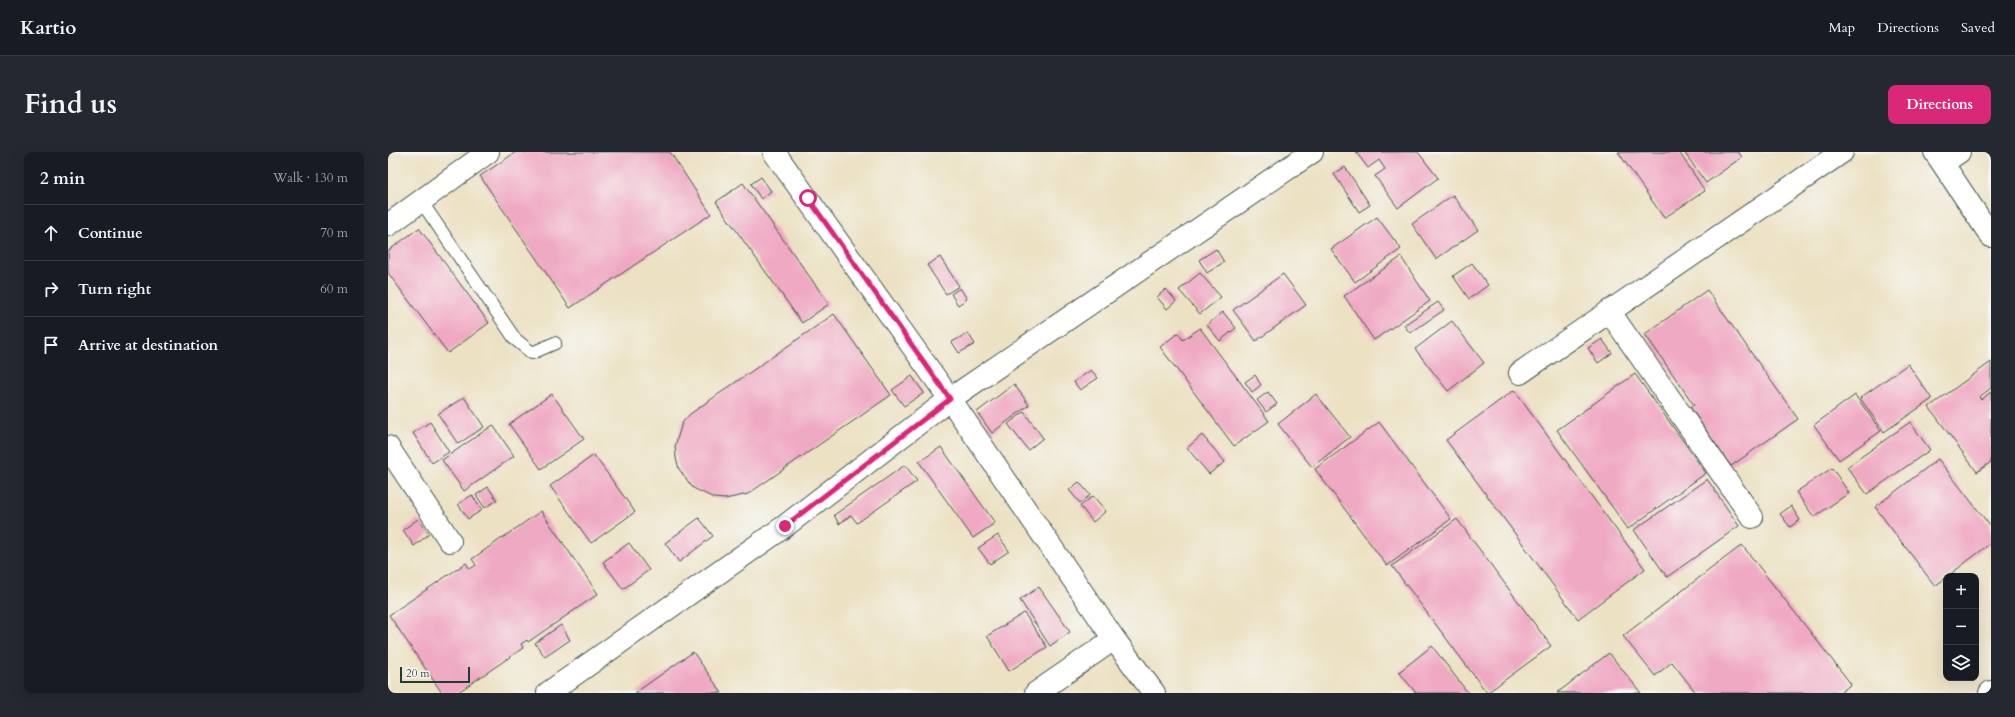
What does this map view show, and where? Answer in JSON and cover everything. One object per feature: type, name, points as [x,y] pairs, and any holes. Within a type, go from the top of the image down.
[{"type":"street","points":[[388,225],[488,152]]},
{"type":"street","points":[[774,152],[950,399],[1114,639],[1154,693]]},
{"type":"street","points":[[548,693],[785,526],[950,399],[1312,152]]},
{"type":"street","points":[[1520,373],[1842,152]]},
{"type":"street","points":[[1946,156],[1991,236]]},
{"type":"street","points":[[1609,311],[1752,517]]},
{"type":"street","points":[[388,447],[450,541]]},
{"type":"street","points":[[1036,693],[1114,639]]},
{"type":"lane","points":[[421,201],[515,339],[532,353],[556,343]]},
{"type":"building","points":[[516,152],[670,152],[711,214],[570,308],[480,176]]},
{"type":"building","points":[[1356,152],[1418,152],[1438,178],[1398,208],[1375,176],[1385,169],[1379,160],[1368,168]]},
{"type":"building","points":[[1618,152],[1679,152],[1705,191],[1664,218]]},
{"type":"building","points":[[1684,152],[1738,152],[1742,157],[1706,183]]},
{"type":"building","points":[[1345,167],[1370,205],[1359,212],[1334,174]]},
{"type":"building","points":[[761,177],[771,191],[761,199],[751,184]]},
{"type":"building","points":[[743,183],[829,304],[802,323],[716,202]]},
{"type":"building","points":[[1453,195],[1478,230],[1436,259],[1412,224]]},
{"type":"building","points":[[1377,217],[1401,249],[1355,282],[1331,249]]},
{"type":"building","points":[[419,228],[489,323],[448,353],[388,273],[388,251]]},
{"type":"building","points":[[1216,249],[1224,262],[1207,273],[1199,260]]},
{"type":"building","points":[[940,257],[959,286],[946,294],[927,265]]},
{"type":"building","points":[[1401,257],[1430,301],[1374,340],[1344,296]]},
{"type":"building","points":[[1472,263],[1488,285],[1469,299],[1453,276]]},
{"type":"building","points":[[1200,273],[1221,297],[1200,314],[1179,290]]},
{"type":"building","points":[[1283,274],[1306,305],[1256,341],[1233,310]]},
{"type":"building","points":[[960,288],[967,299],[958,305],[951,294]]},
{"type":"building","points":[[1166,289],[1176,301],[1167,309],[1157,297]]},
{"type":"building","points":[[1707,290],[1798,419],[1731,466],[1690,407],[1694,405],[1645,334]]},
{"type":"building","points":[[1438,302],[1444,310],[1410,333],[1404,325]]},
{"type":"building","points":[[1223,312],[1236,328],[1220,341],[1207,325]]},
{"type":"building","points":[[834,314],[891,395],[748,494],[725,499],[714,498],[693,488],[679,469],[676,458],[675,446],[682,423],[690,414]]},
{"type":"building","points":[[1452,321],[1484,363],[1448,391],[1415,349]]},
{"type":"building","points":[[1200,328],[1269,421],[1234,446],[1160,347],[1178,333],[1183,340]]},
{"type":"building","points":[[968,333],[975,344],[959,353],[952,342]]},
{"type":"building","points":[[1602,339],[1612,353],[1598,363],[1588,348]]},
{"type":"building","points":[[1991,362],[1991,388],[1979,397],[1981,400],[1991,392],[1991,462],[1977,472],[1929,407]]},
{"type":"building","points":[[1908,364],[1932,399],[1884,432],[1860,398]]},
{"type":"building","points":[[1091,370],[1098,378],[1080,390],[1074,382]]},
{"type":"building","points":[[1635,374],[1706,473],[1628,529],[1557,430]]},
{"type":"building","points":[[1255,375],[1261,385],[1252,392],[1245,382]]},
{"type":"building","points":[[912,376],[924,393],[904,406],[892,390]]},
{"type":"building","points":[[1014,384],[1029,405],[992,433],[977,412]]},
{"type":"building","points":[[1514,390],[1645,569],[1578,619],[1446,440]]},
{"type":"building","points":[[1268,392],[1277,404],[1266,412],[1257,400]]},
{"type":"building","points":[[552,394],[584,439],[541,469],[509,424]]},
{"type":"building","points":[[1316,394],[1350,437],[1312,467],[1278,424]]},
{"type":"building","points":[[1855,395],[1881,431],[1839,460],[1814,425]]},
{"type":"building","points":[[464,397],[484,427],[458,444],[438,414]]},
{"type":"building","points":[[1024,412],[1043,438],[1028,450],[1008,424]]},
{"type":"building","points":[[430,422],[449,452],[432,463],[413,433]]},
{"type":"building","points":[[1379,422],[1451,519],[1387,566],[1315,469]]},
{"type":"building","points":[[1910,422],[1930,450],[1867,494],[1847,467]]},
{"type":"building","points":[[493,425],[514,456],[464,491],[442,460]]},
{"type":"building","points":[[1202,435],[1225,462],[1209,474],[1187,448]]},
{"type":"building","points":[[941,447],[995,523],[973,538],[919,462]]},
{"type":"building","points":[[594,455],[635,512],[591,543],[550,486]]},
{"type":"building","points":[[1938,459],[1991,527],[1991,543],[1952,573],[1943,573],[1943,580],[1935,586],[1875,507]]},
{"type":"building","points":[[905,465],[917,481],[857,523],[851,515],[839,524],[834,515]]},
{"type":"building","points":[[1832,468],[1849,493],[1814,517],[1796,492]]},
{"type":"building","points":[[1707,479],[1739,526],[1667,577],[1634,530]]},
{"type":"building","points":[[1079,482],[1090,495],[1080,503],[1069,490]]},
{"type":"building","points":[[488,487],[497,500],[485,508],[476,495]]},
{"type":"building","points":[[472,495],[482,510],[468,519],[458,504]]},
{"type":"building","points":[[1093,496],[1106,511],[1093,522],[1080,506]]},
{"type":"building","points":[[1791,506],[1800,520],[1790,527],[1780,514]]},
{"type":"building","points":[[541,511],[598,594],[528,642],[527,640],[521,644],[523,648],[457,693],[442,693],[389,615],[466,563],[470,569],[476,565],[472,559]]},
{"type":"building","points":[[699,518],[713,536],[679,562],[665,543]]},
{"type":"building","points":[[418,519],[429,534],[414,546],[403,530]]},
{"type":"building","points":[[1457,519],[1551,646],[1487,693],[1392,566]]},
{"type":"building","points":[[998,535],[1009,551],[990,564],[978,548]]},
{"type":"building","points":[[629,543],[649,570],[623,589],[603,562]]},
{"type":"building","points":[[1742,545],[1851,684],[1840,693],[1696,693],[1672,662],[1655,676],[1623,636]]},
{"type":"building","points":[[1039,587],[1070,632],[1050,646],[1020,600]]},
{"type":"building","points":[[1024,613],[1047,647],[1009,671],[987,636]]},
{"type":"building","points":[[561,625],[570,640],[545,657],[535,643]]},
{"type":"building","points":[[1432,646],[1468,693],[1416,693],[1399,672]]},
{"type":"building","points":[[693,652],[722,693],[635,693]]},
{"type":"building","points":[[1609,653],[1641,693],[1557,693]]},
{"type":"route","points":[[785,526],[950,399],[808,198]]}]
